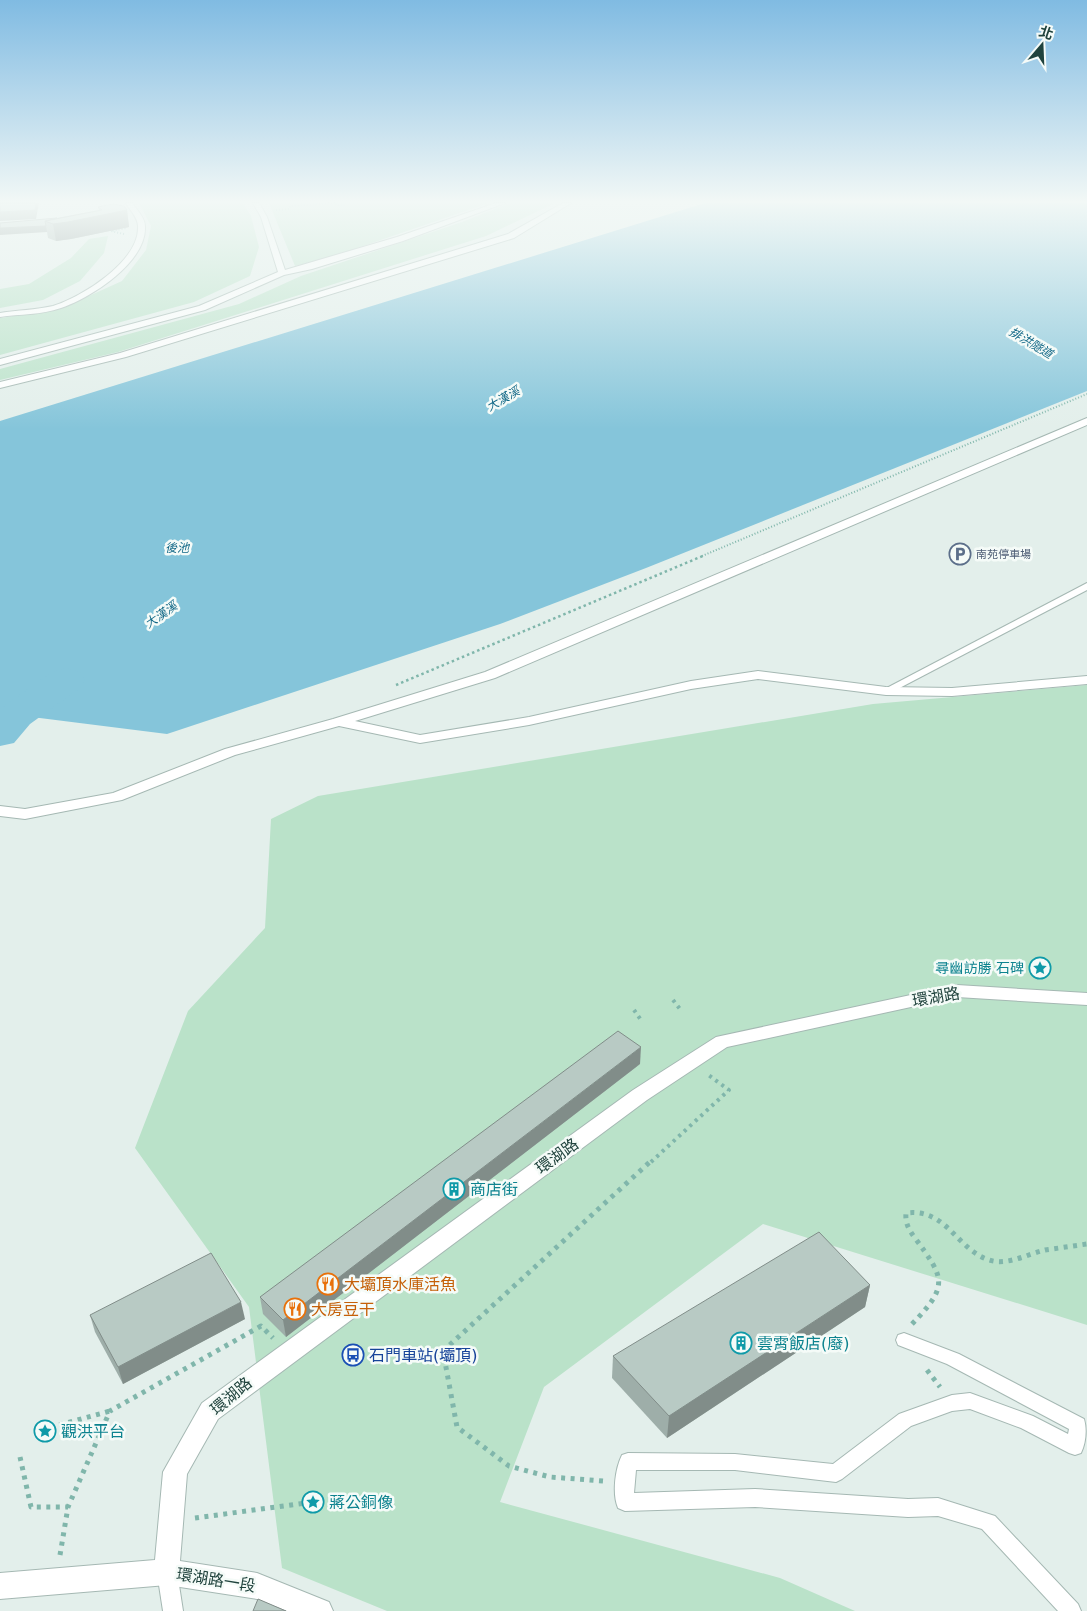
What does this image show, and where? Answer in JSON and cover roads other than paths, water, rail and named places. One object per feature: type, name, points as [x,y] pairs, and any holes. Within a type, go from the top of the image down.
[{"type":"street","points":[[0,315],[26,310],[55,308],[75,301],[108,278]]},
{"type":"street","points":[[0,362],[202,308],[258,286],[272,278]]},
{"type":"street","points":[[0,385],[124,355],[378,278]]},
{"type":"street","points":[[0,811],[25,814],[117,797],[230,752],[338,722],[490,675],[1087,422]]},
{"type":"street","points":[[338,722],[420,739],[529,721],[692,685],[758,675],[886,691],[952,692],[1087,680]]},
{"type":"street","name":"環湖路","points":[[167,1572],[175,1472],[210,1411],[640,1095],[722,1042],[957,991],[1087,999]]},
{"type":"street","name":"環湖路一段","points":[[0,1586],[44,1584],[167,1572],[257,1586],[320,1611]]},
{"type":"lane","points":[[886,691],[1087,586]]},
{"type":"lane","points":[[904,1340],[953,1359],[1078,1425],[1075,1447],[1027,1422],[970,1400],[952,1403],[905,1420],[836,1474],[735,1462],[628,1461],[625,1502],[755,1498],[908,1508],[938,1507],[988,1522],[1071,1611]]},
{"type":"lane","points":[[167,1572],[173,1611]]},
{"type":"water","name":"後池","points":[[462,278],[1087,278],[1087,391],[646,568],[500,624],[167,734],[0,713],[0,421]]},
{"type":"waterway","name":"大漢溪","points":[[0,734],[16,715],[66,680]]},
{"type":"place","name":"南苑停車場","points":[[960,554]]},
{"type":"place","name":"尋幽訪勝 石碑","points":[[1040,968]]},
{"type":"place","name":"商店街","points":[[454,1189]]},
{"type":"place","name":"大壩頂水庫活魚","points":[[328,1284]]},
{"type":"place","name":"大房豆干","points":[[295,1309]]},
{"type":"place","name":"雲霄飯店(廢)","points":[[741,1343]]},
{"type":"place","name":"石門車站(壩頂)","points":[[353,1355]]},
{"type":"place","name":"觀洪平台","points":[[45,1431]]},
{"type":"place","name":"蔣公銅像","points":[[313,1502]]},
{"type":"water label","name":"排洪隧道","points":[[1031,343]]}]
